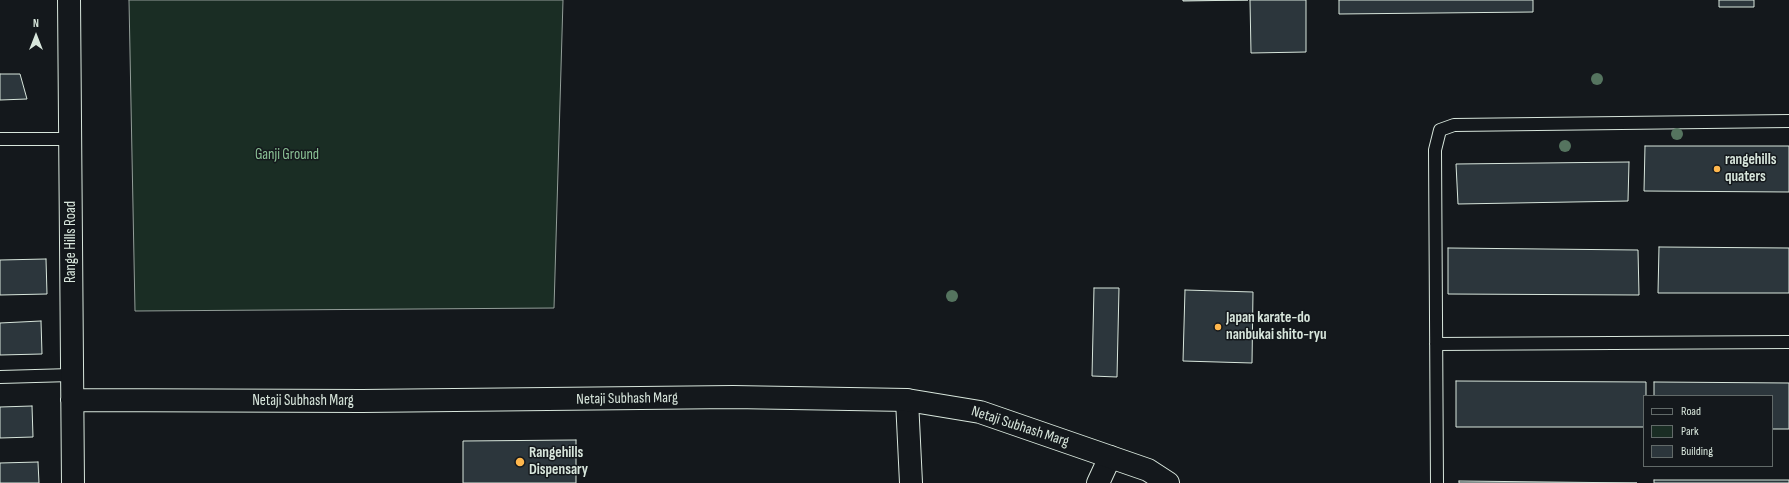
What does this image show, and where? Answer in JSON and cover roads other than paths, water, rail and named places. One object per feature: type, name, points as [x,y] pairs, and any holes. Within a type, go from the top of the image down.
[{"type":"street","name":"Range Hills Road","points":[[69,0],[73,483]]},
{"type":"street","name":"Netaji Subhash Marg","points":[[72,400],[362,401],[725,398],[907,400],[980,412],[1148,470],[1168,483]]},
{"type":"street","points":[[907,400],[911,483]]},
{"type":"street","points":[[1098,483],[1110,457]]},
{"type":"lane","points":[[1437,483],[1435,150],[1440,130],[1454,125],[1789,121]]},
{"type":"lane","points":[[0,140],[70,139]]},
{"type":"lane","points":[[1436,344],[1789,342]]},
{"type":"lane","points":[[0,377],[71,375]]},
{"type":"place","name":"rangehills quaters","points":[[1717,169]]},
{"type":"place","name":"Japan karate-do nanbukai shito-ryu","points":[[1218,327]]},
{"type":"place","name":"Rangehills Dispensary","points":[[520,462]]},
{"type":"park label","name":"Ganji Ground","points":[[287,155]]}]
